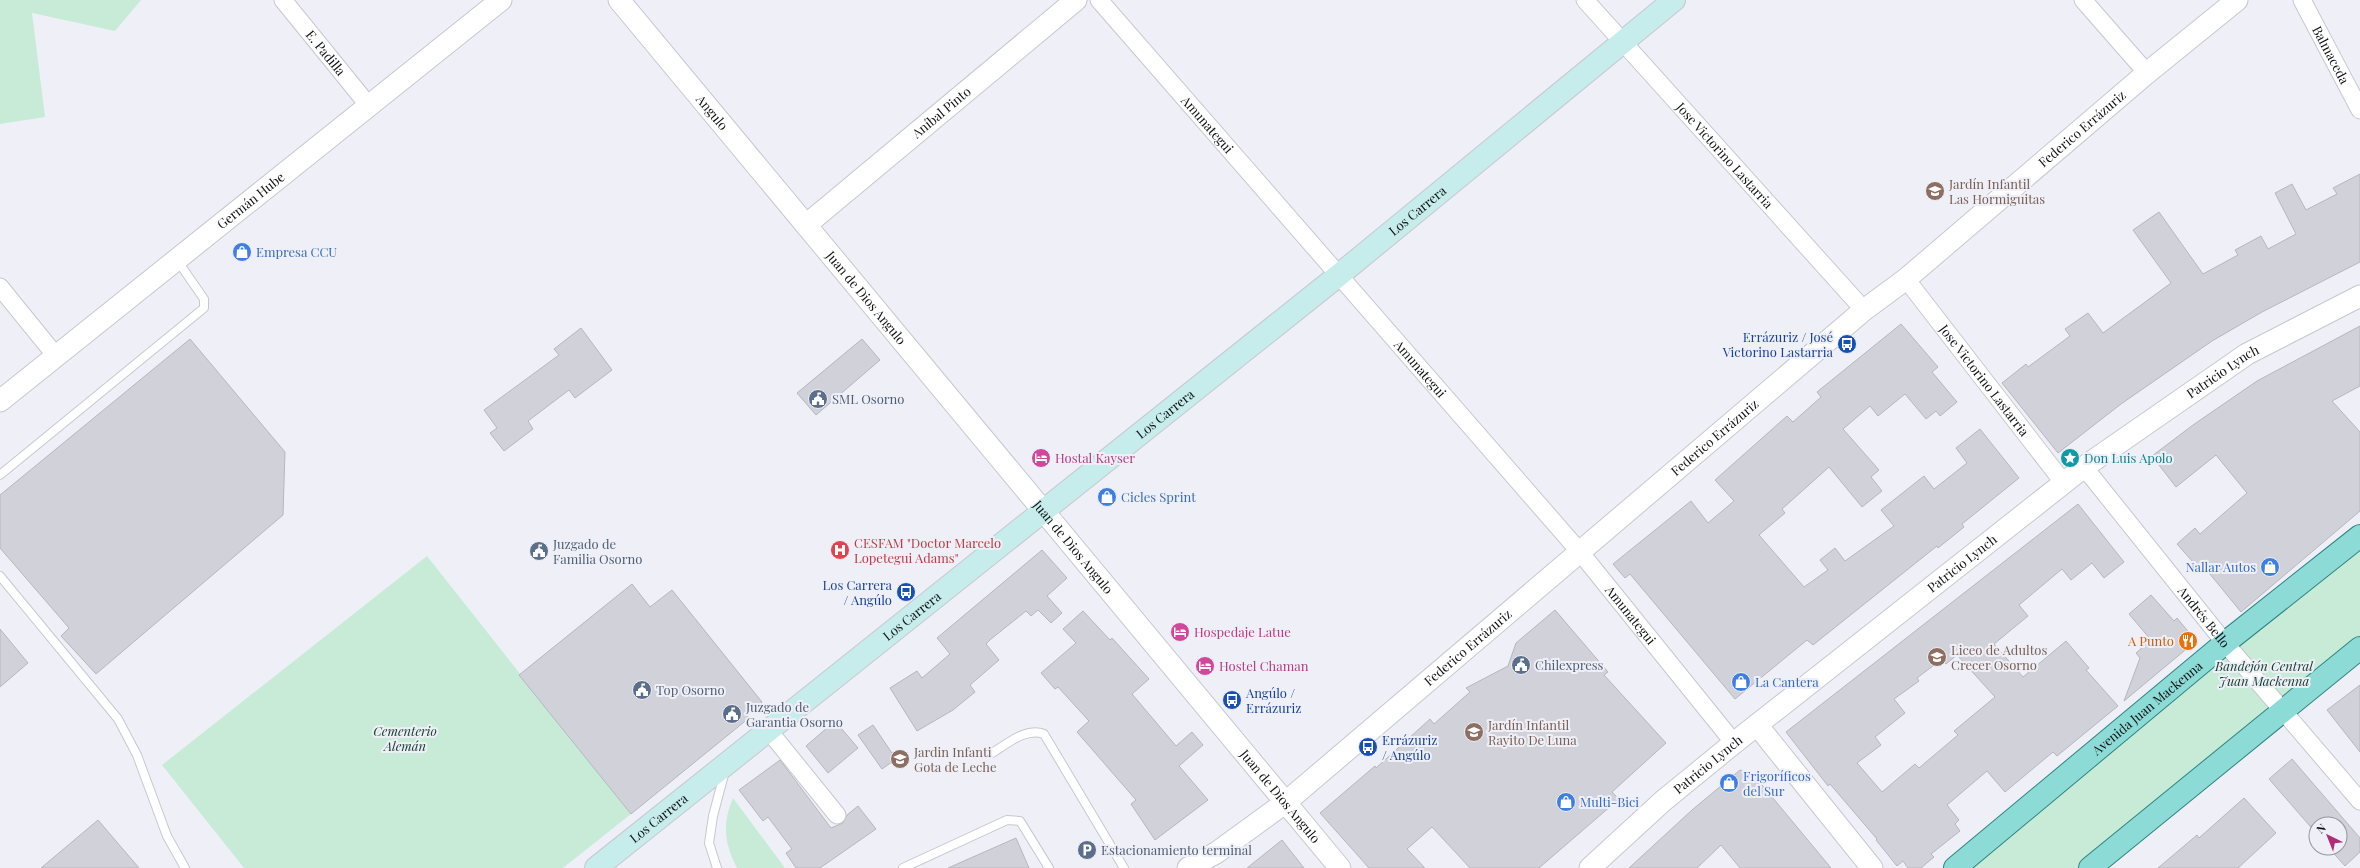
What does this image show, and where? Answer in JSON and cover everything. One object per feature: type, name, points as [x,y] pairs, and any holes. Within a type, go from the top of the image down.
[{"type":"main road","name":"Los Carrera","points":[[596,868],[1339,275],[1674,0]]},
{"type":"main road","name":"Avenida Juan Mackenna","points":[[1955,868],[2225,643],[2360,536]]},
{"type":"main road","points":[[2090,868],[2360,648]]},
{"type":"street","name":"E. Padilla","points":[[283,0],[368,106]]},
{"type":"street","name":"Germán Hube","points":[[0,401],[501,0]]},
{"type":"street","name":"Angulo","points":[[619,0],[806,225]]},
{"type":"street","name":"Aníbal Pinto","points":[[806,225],[1076,0]]},
{"type":"street","name":"Amunategui","points":[[1099,0],[1580,552],[1734,743]]},
{"type":"street","name":"Jose Victorino Lastarria","points":[[1585,0],[1864,310]]},
{"type":"street","points":[[2083,0],[2147,73]]},
{"type":"street","name":"Federico Errázuriz","points":[[1188,868],[1216,853],[1286,802],[1864,310],[1906,279],[2147,73],[2237,0]]},
{"type":"street","name":"Balmaceda","points":[[2302,0],[2360,110]]},
{"type":"street","name":"Juan de Dios Angulo","points":[[806,225],[1340,868]]},
{"type":"street","name":"Jose Victorino Lastarria","points":[[1906,279],[2063,482]]},
{"type":"street","points":[[0,287],[56,356]]},
{"type":"street","name":"Patricio Lynch","points":[[1590,868],[1663,801],[1734,743],[2063,482],[2247,354],[2360,296]]},
{"type":"street","name":"Andrés Bello","points":[[2084,467],[2225,643],[2360,801]]},
{"type":"street","points":[[1757,725],[1872,868]]},
{"type":"street","points":[[768,731],[837,815]]},
{"type":"lane","points":[[0,475],[204,308],[204,299],[177,260]]},
{"type":"lane","points":[[0,576],[118,720],[137,755],[167,836],[185,868]]},
{"type":"lane","points":[[992,753],[1026,733],[1036,731],[1044,734],[1124,868]]},
{"type":"lane","points":[[717,868],[708,843],[713,816],[727,764]]},
{"type":"lane","points":[[903,868],[1007,820],[1020,821],[1048,868]]},
{"type":"green space","points":[[0,0],[141,0],[115,31],[32,13],[45,117],[0,124]]},
{"type":"green space","name":"Bandejón Central Juan Mackenna","points":[[2360,547],[2360,644],[2081,868],[1964,868]]},
{"type":"green space","name":"Cementerio Alemán","points":[[427,556],[631,814],[563,868],[244,868],[162,765]]},
{"type":"green space","points":[[733,798],[785,868],[737,868],[729,850],[726,833],[727,816]]},
{"type":"building","points":[[2360,174],[2360,262],[2262,312],[2212,341],[2121,404],[2058,453],[2002,383],[2026,364],[2028,367],[2070,336],[2065,329],[2088,313],[2103,333],[2171,283],[2133,230],[2159,212],[2203,274],[2238,255],[2235,250],[2261,236],[2268,249],[2296,234],[2275,193],[2292,184],[2306,210],[2337,194],[2333,188]]},
{"type":"building","points":[[1901,324],[1938,367],[1932,372],[1957,402],[1940,416],[1936,411],[1926,419],[1905,394],[1878,416],[1870,406],[1843,429],[1879,470],[1871,477],[1882,491],[1862,507],[1829,467],[1782,509],[1785,513],[1759,535],[1804,587],[1828,570],[1820,560],[1835,548],[1845,561],[1894,526],[1881,510],[1924,476],[1934,489],[1967,463],[1956,448],[1980,429],[2019,478],[1962,524],[1964,527],[1938,548],[1937,546],[1813,645],[1807,640],[1735,699],[1630,574],[1625,578],[1613,564],[1691,501],[1708,523],[1734,501],[1715,480],[1787,416],[1793,422],[1821,397],[1817,392]]},
{"type":"building","points":[[2360,326],[2360,386],[2332,401],[2360,432],[2360,511],[2241,612],[2205,568],[2201,571],[2177,544],[2195,528],[2200,534],[2247,493],[2216,455],[2176,487],[2152,456],[2193,425],[2257,381]]},
{"type":"building","points":[[581,328],[612,370],[575,398],[569,390],[528,421],[533,429],[504,451],[490,433],[497,428],[484,410],[559,355],[554,349]]},
{"type":"building","points":[[190,339],[285,452],[283,515],[96,674],[61,636],[69,628],[0,548],[0,495]]},
{"type":"building","points":[[862,339],[880,360],[816,415],[797,393]]},
{"type":"building","points":[[2078,504],[2124,562],[2104,578],[2092,563],[2071,580],[2062,569],[2019,605],[2028,616],[1994,644],[2023,677],[2066,641],[2089,668],[2086,670],[2118,706],[2057,756],[2053,752],[2005,792],[1987,771],[1947,805],[1959,820],[1955,824],[1960,831],[1931,854],[1934,857],[1921,868],[1908,868],[1903,861],[1897,866],[1876,840],[1877,839],[1830,784],[1828,786],[1786,732]],"holes":[[[1957,655],[1995,697],[1954,731],[1958,735],[1919,768],[1915,764],[1882,792],[1857,763],[1881,745],[1875,737],[1905,713],[1894,699],[1919,681],[1917,678],[1942,659],[1946,664]]]},
{"type":"building","points":[[1042,550],[1067,578],[1047,596],[1062,613],[1051,623],[1038,610],[1031,616],[1026,611],[991,639],[986,644],[999,660],[970,685],[975,692],[953,710],[917,731],[890,688],[917,671],[922,678],[950,654],[937,638]]},
{"type":"building","name":"Top Osorno","points":[[632,584],[650,607],[672,590],[762,702],[746,714],[749,718],[631,814],[519,675]]},
{"type":"building","points":[[2151,595],[2174,621],[2177,618],[2196,641],[2124,701],[2140,658],[2136,653],[2151,640],[2129,614]]},
{"type":"building","points":[[1555,610],[1608,672],[1604,675],[1666,743],[1612,792],[1619,799],[1539,868],[1470,868],[1432,827],[1407,849],[1425,868],[1369,868],[1320,813],[1375,766],[1376,768],[1430,719],[1434,724],[1470,692],[1466,688],[1508,666],[1516,643]]},
{"type":"building","points":[[1083,611],[1110,640],[1112,638],[1149,679],[1132,694],[1176,746],[1192,732],[1203,745],[1179,766],[1208,800],[1155,840],[1131,804],[1136,800],[1077,732],[1089,721],[1058,687],[1055,689],[1041,673],[1076,643],[1063,629]]},
{"type":"building","points":[[0,629],[28,663],[0,687]]},
{"type":"building","points":[[2360,685],[2360,752],[2327,710]]},
{"type":"building","points":[[835,721],[858,748],[828,773],[806,746]]},
{"type":"building","points":[[873,725],[896,759],[882,769],[858,735]]},
{"type":"building","points":[[2292,759],[2341,816],[2308,816],[2308,824],[2269,779]]},
{"type":"building","points":[[780,760],[831,828],[843,823],[847,815],[858,806],[876,829],[820,868],[796,868],[786,853],[792,849],[768,817],[763,821],[739,790]]},
{"type":"building","points":[[1740,770],[1753,774],[1831,868],[1740,868],[1721,845],[1697,868],[1629,868],[1692,810]]},
{"type":"building","points":[[2244,798],[2276,833],[2238,868],[2158,868],[2197,835],[2199,838]]},
{"type":"building","points":[[98,820],[139,868],[41,868]]},
{"type":"building","points":[[2348,824],[2360,838],[2360,852],[2345,866],[2336,856],[2348,856]]},
{"type":"building","points":[[1016,838],[1029,868],[948,868]]},
{"type":"building","points":[[1282,840],[1304,868],[1247,868]]},
{"type":"place","name":"Jardín Infantil Las Hormiguitas","points":[[1935,191]]},
{"type":"place","name":"Empresa CCU","points":[[242,252]]},
{"type":"place","name":"Errázuriz / José Victorino Lastarria","points":[[1847,344]]},
{"type":"place","name":"SML Osorno","points":[[818,399]]},
{"type":"place","name":"Hostal Kayser","points":[[1041,458]]},
{"type":"place","name":"Don Luis Apolo","points":[[2070,458]]},
{"type":"place","name":"Cicles Sprint","points":[[1107,497]]},
{"type":"place","name":"CESFAM \"Doctor Marcelo Lopetegui Adams\"","points":[[840,550]]},
{"type":"place","name":"Juzgado de Familia Osorno","points":[[539,551]]},
{"type":"place","name":"Nallar Autos","points":[[2270,567]]},
{"type":"place","name":"Los Carrera / Angúlo","points":[[906,592]]},
{"type":"place","name":"Hospedaje Latue","points":[[1180,632]]},
{"type":"place","name":"A Punto","points":[[2188,641]]},
{"type":"place","name":"Liceo de Adultos Crecer Osorno","points":[[1937,657]]},
{"type":"place","name":"Chilexpress","points":[[1521,665]]},
{"type":"place","name":"Hostel Chaman","points":[[1205,666]]},
{"type":"place","name":"La Cantera","points":[[1741,682]]},
{"type":"place","name":"Top Osorno","points":[[642,690]]},
{"type":"place","name":"Angúlo / Errázuriz","points":[[1232,700]]},
{"type":"place","name":"Juzgado de Garantia Osorno","points":[[732,714]]},
{"type":"place","name":"Jardín Infantil Rayito De Luna","points":[[1474,732]]},
{"type":"place","name":"Errázuriz / Angúlo","points":[[1368,747]]},
{"type":"place","name":"Jardin Infanti Gota de Leche","points":[[900,759]]},
{"type":"place","name":"Frigoríficos del Sur","points":[[1729,783]]},
{"type":"place","name":"Multi-Bici","points":[[1566,802]]},
{"type":"place","name":"Estacionamiento terminal","points":[[1087,850]]}]
